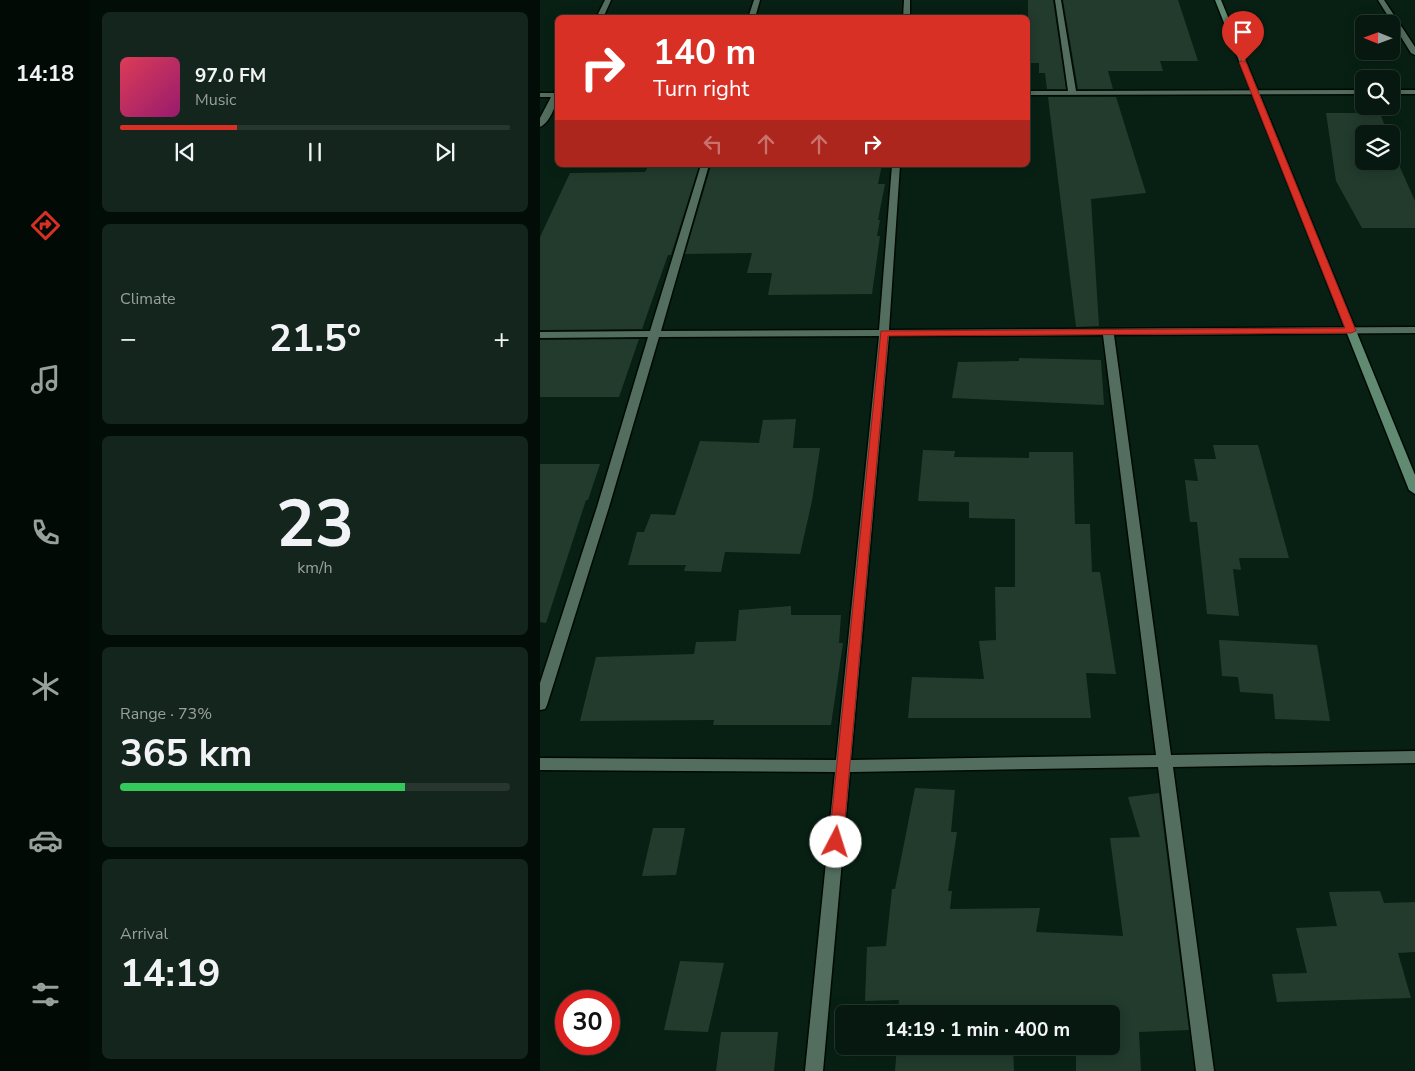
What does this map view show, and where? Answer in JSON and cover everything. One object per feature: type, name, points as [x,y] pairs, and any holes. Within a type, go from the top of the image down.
[{"type":"street","points":[[600,15],[608,0]]},
{"type":"street","points":[[752,15],[757,0]]},
{"type":"street","points":[[906,15],[907,0]]},
{"type":"street","points":[[1058,0],[1072,93]]},
{"type":"street","points":[[1218,0],[1415,490]]},
{"type":"street","points":[[1381,0],[1415,53]]},
{"type":"street","points":[[1030,93],[1355,92]]},
{"type":"street","points":[[1400,92],[1415,92]]},
{"type":"street","points":[[540,95],[555,94]]},
{"type":"street","points":[[540,125],[555,98]]},
{"type":"street","points":[[540,705],[603,507],[704,167]]},
{"type":"street","points":[[814,1071],[884,333],[896,167]]},
{"type":"street","points":[[540,335],[1415,330]]},
{"type":"street","points":[[1108,332],[1205,1071]]},
{"type":"street","points":[[540,764],[843,766],[1415,757]]},
{"type":"building","points":[[1028,0],[1053,0],[1066,89],[1047,89],[1045,73],[1039,73],[1039,63],[1030,63],[1030,15],[1028,15]]},
{"type":"building","points":[[1063,0],[1178,0],[1198,61],[1160,61],[1163,71],[1108,71],[1113,89],[1078,89]]},
{"type":"building","points":[[1048,97],[1116,97],[1146,193],[1091,199],[1099,326],[1076,327]]},
{"type":"building","points":[[1326,113],[1381,115],[1385,125],[1355,125],[1355,170],[1400,170],[1400,167],[1415,201],[1415,228],[1362,228],[1336,181]]},
{"type":"building","points":[[648,167],[699,167],[671,255],[668,255],[642,329],[540,330],[540,237],[570,173],[645,172]]},
{"type":"building","points":[[711,167],[882,167],[878,184],[885,184],[878,220],[880,220],[877,236],[880,236],[872,294],[768,295],[772,273],[747,273],[752,253],[685,254]]},
{"type":"building","points":[[639,339],[619,397],[540,397],[540,340]]},
{"type":"building","points":[[1019,358],[1101,360],[1104,405],[952,398],[958,362],[1019,361]]},
{"type":"building","points":[[796,419],[793,448],[820,448],[812,501],[800,554],[725,552],[721,572],[684,571],[686,565],[628,565],[637,532],[644,532],[651,514],[675,515],[700,441],[759,443],[763,420]]},
{"type":"building","points":[[1213,445],[1258,445],[1289,558],[1239,558],[1241,570],[1233,569],[1239,616],[1207,614],[1197,522],[1190,522],[1185,480],[1198,481],[1194,459],[1216,459]]},
{"type":"building","points":[[923,450],[955,451],[954,457],[1029,458],[1029,452],[1073,452],[1075,524],[1090,524],[1092,572],[1100,572],[1116,674],[1086,673],[1091,718],[908,718],[912,677],[984,679],[979,641],[996,640],[995,587],[1015,587],[1015,519],[969,518],[969,502],[918,501]]},
{"type":"building","points":[[540,464],[600,464],[588,500],[586,500],[546,623],[540,622]]},
{"type":"building","points":[[791,606],[791,615],[841,615],[839,643],[843,643],[831,725],[713,725],[714,720],[580,721],[596,657],[694,654],[696,642],[736,641],[739,610]]},
{"type":"building","points":[[1219,640],[1317,645],[1330,721],[1275,719],[1273,694],[1240,692],[1238,677],[1222,676]]},
{"type":"building","points":[[915,788],[955,790],[951,832],[957,832],[948,891],[952,891],[950,909],[1040,908],[1036,932],[1123,936],[1110,838],[1140,837],[1128,797],[1159,793],[1189,1030],[1139,1032],[1141,1071],[1076,1071],[1076,1055],[1120,1055],[1120,1005],[899,1005],[899,1000],[865,1001],[867,947],[886,946],[892,889],[895,889]]},
{"type":"building","points":[[653,828],[685,828],[676,875],[642,876]]},
{"type":"building","points":[[1380,891],[1384,903],[1415,902],[1415,952],[1398,953],[1411,998],[1277,1002],[1272,974],[1307,973],[1296,928],[1337,926],[1329,892]]},
{"type":"building","points":[[680,961],[724,963],[708,1032],[664,1030]]},
{"type":"building","points":[[721,1032],[778,1032],[774,1071],[716,1071]]},
{"type":"building","points":[[896,1055],[1013,1055],[1014,1071],[895,1071]]},
{"type":"route","points":[[836,842],[884,333],[1351,331],[1243,62]]}]
